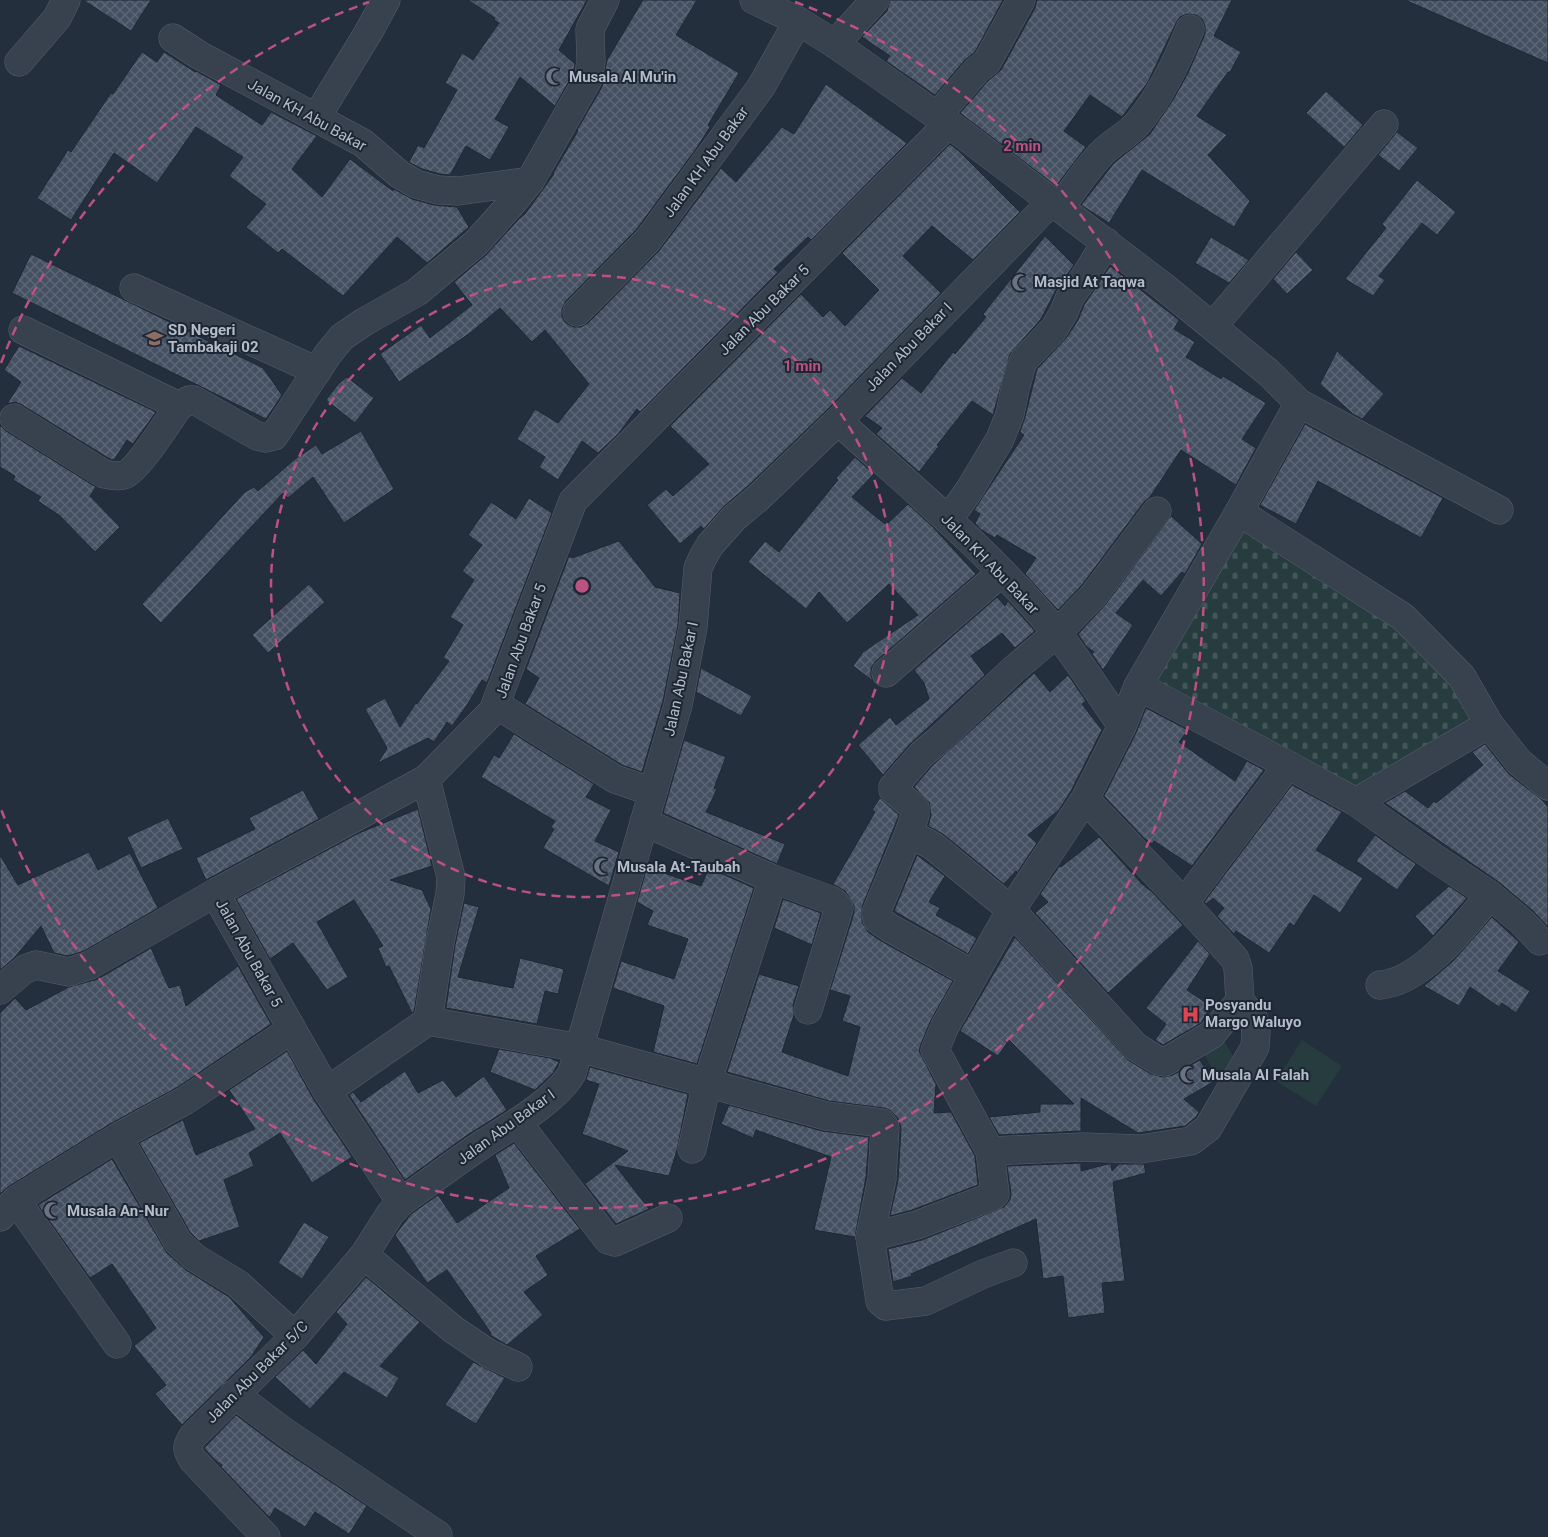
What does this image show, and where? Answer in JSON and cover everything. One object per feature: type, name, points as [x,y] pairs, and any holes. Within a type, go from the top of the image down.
[{"type":"street","points":[[19,62],[57,18],[66,0]]},
{"type":"street","points":[[316,118],[386,0]]},
{"type":"street","points":[[14,418],[104,474],[114,476],[125,475],[135,466],[178,406],[189,400],[194,400],[257,436],[266,438],[274,436],[328,354],[342,337],[364,322],[417,292],[476,243],[530,181],[588,80],[591,62],[590,29],[605,0]]},
{"type":"street","points":[[754,0],[798,21],[835,44],[943,120],[1106,242],[1213,326],[1269,373],[1299,403],[1498,510]]},
{"type":"street","points":[[835,44],[875,0]]},
{"type":"street","name":"Jalan Abu Bakar 5","points":[[401,1202],[327,1091],[215,893],[426,779],[493,711],[497,705],[573,501],[943,120],[977,70],[987,62],[1021,0]]},
{"type":"street","name":"Jalan KH Abu Bakar","points":[[577,312],[648,240],[761,86],[798,21]]},
{"type":"street","name":"Jalan Abu Bakar I","points":[[401,1202],[486,1142],[518,1123],[566,1084],[572,1073],[678,705],[693,627],[698,568],[710,545],[734,518],[758,498],[838,421],[1056,204],[1103,152],[1129,132],[1162,89],[1181,52],[1190,29]]},
{"type":"street","name":"Jalan KH Abu Bakar","points":[[173,38],[363,143],[399,174],[416,184],[438,190],[458,190],[530,181]]},
{"type":"street","points":[[1213,326],[1384,124]]},
{"type":"street","points":[[948,520],[970,489],[1000,439],[1010,414],[1014,389],[1024,360],[1054,328],[1106,242]]},
{"type":"street","points":[[134,288],[317,371]]},
{"type":"street","points":[[23,330],[178,406]]},
{"type":"street","points":[[870,1237],[917,1225],[995,1194],[990,1151],[935,1050],[945,1026],[1011,910],[1085,799],[1122,726],[1138,686],[1239,512],[1299,403]]},
{"type":"street","name":"Jalan KH Abu Bakar","points":[[838,421],[948,520],[1002,572],[1057,633],[1122,726]]},
{"type":"street","points":[[974,975],[877,919],[876,913],[916,816],[915,808],[895,793],[893,787],[922,754],[1013,670],[1057,633],[1094,595],[1158,511]]},
{"type":"street","points":[[1239,512],[1403,617],[1462,677],[1489,724],[1519,762],[1548,786]]},
{"type":"street","points":[[886,673],[1002,572]]},
{"type":"street","points":[[1138,686],[1356,802],[1432,858],[1490,895],[1522,922],[1540,941]]},
{"type":"street","points":[[497,705],[615,779],[653,792]]},
{"type":"street","points":[[1356,802],[1489,724]]},
{"type":"street","points":[[1184,903],[1288,765]]},
{"type":"street","points":[[426,779],[451,877],[450,894],[440,942],[428,1021]]},
{"type":"street","points":[[990,1151],[1083,1147],[1141,1149],[1191,1141],[1208,1128],[1255,1047],[1256,1032],[1253,1017],[1240,1001],[1238,968],[1235,959],[1085,799]]},
{"type":"street","points":[[644,822],[773,879],[833,901],[838,908],[808,1010]]},
{"type":"street","points":[[910,833],[933,846],[1011,910],[1136,1047],[1158,1061],[1165,1062],[1211,1035],[1240,1001]]},
{"type":"street","points":[[692,1148],[707,1083],[773,879]]},
{"type":"street","points":[[0,990],[25,969],[36,965],[69,972],[90,965],[215,893]]},
{"type":"street","points":[[1380,985],[1392,983],[1422,967],[1455,938],[1490,895]]},
{"type":"street","points":[[327,1091],[428,1021],[580,1048],[826,1116],[884,1124],[886,1127],[882,1179],[870,1237],[880,1301],[886,1306],[926,1302],[983,1274],[1013,1263]]},
{"type":"street","points":[[117,1344],[8,1209],[118,1137],[186,1100],[292,1029]]},
{"type":"street","points":[[518,1123],[608,1240],[615,1242],[668,1218]]},
{"type":"street","points":[[118,1137],[178,1242],[194,1257],[238,1284],[295,1336]]},
{"type":"street","name":"Jalan Abu Bakar 5/C","points":[[266,1537],[193,1460],[188,1453],[187,1446],[193,1436],[234,1394],[295,1336],[364,1255],[390,1214],[401,1202]]},
{"type":"street","points":[[364,1255],[454,1330],[488,1353],[518,1367]]},
{"type":"street","points":[[234,1394],[286,1433],[438,1536]]},
{"type":"green space","points":[[1241,521],[1402,622],[1481,723],[1351,792],[1153,679]]},
{"type":"green space","points":[[1221,1036],[1239,1066],[1218,1078],[1201,1049]]},
{"type":"green space","points":[[1302,1040],[1342,1066],[1316,1106],[1276,1081]]},
{"type":"building","points":[[83,0],[151,0],[131,31]]},
{"type":"building","points":[[468,0],[587,0],[559,50],[575,64],[573,74],[555,106],[520,77],[495,119],[509,127],[490,160],[466,146],[450,175],[440,174],[422,169],[409,162],[418,145],[424,148],[457,90],[445,83],[462,53],[473,60],[499,23],[494,20],[495,18]]},
{"type":"building","points":[[643,0],[697,0],[676,35],[739,73],[696,149],[636,230],[566,301],[562,309],[562,317],[566,323],[573,327],[581,327],[588,323],[659,251],[721,168],[736,182],[782,127],[794,134],[826,84],[907,143],[811,240],[808,237],[774,269],[778,272],[640,412],[637,409],[618,434],[598,453],[582,441],[558,480],[539,467],[545,457],[517,439],[535,409],[558,423],[589,384],[545,330],[532,342],[500,308],[470,333],[399,382],[380,354],[421,325],[430,338],[472,305],[454,282],[486,255],[525,214],[554,174],[602,87],[607,60]]},
{"type":"building","points":[[890,0],[1003,0],[975,52],[965,60],[935,95],[886,61],[890,56],[862,37],[887,11]]},
{"type":"building","points":[[1037,0],[1232,0],[1214,36],[1241,52],[1230,72],[1228,72],[1197,116],[1227,135],[1208,155],[1250,201],[1234,227],[1142,170],[1109,223],[1081,205],[1114,163],[1150,134],[1174,98],[1188,73],[1205,34],[1205,26],[1202,19],[1196,15],[1187,14],[1180,17],[1148,82],[1122,117],[1090,95],[1064,131],[1086,147],[1056,186],[960,113],[988,81],[1001,70],[1035,8]]},
{"type":"building","points":[[1405,0],[1548,0],[1548,63]]},
{"type":"building","points":[[142,52],[157,62],[164,52],[195,72],[221,85],[216,95],[262,125],[271,112],[317,136],[292,169],[322,197],[350,159],[393,191],[394,189],[412,199],[434,205],[457,207],[469,227],[427,263],[397,237],[343,296],[282,249],[278,253],[246,227],[266,204],[229,176],[243,157],[196,127],[157,183],[114,153],[71,220],[37,198],[68,150],[71,152],[111,93],[113,94]]},
{"type":"building","points":[[1326,91],[1363,125],[1344,147],[1306,113]]},
{"type":"building","points":[[1397,132],[1418,148],[1399,171],[1378,155]]},
{"type":"building","points":[[950,144],[1020,212],[973,260],[932,226],[903,256],[941,293],[827,410],[748,486],[724,506],[704,529],[701,526],[680,544],[647,505],[666,489],[673,496],[709,464],[670,426],[801,294],[823,317],[830,310],[845,326],[879,290],[842,253]]},
{"type":"building","points":[[1417,180],[1456,212],[1437,235],[1422,223],[1379,276],[1385,280],[1373,296],[1345,279],[1386,228],[1382,224]]},
{"type":"building","points":[[1045,236],[1074,265],[1057,288],[1041,319],[1010,354],[993,415],[972,401],[937,445],[939,446],[919,472],[876,434],[882,428],[865,416],[902,378],[921,393],[953,352],[955,354],[986,317],[983,314]]},
{"type":"building","points":[[1211,237],[1249,260],[1229,283],[1195,263]]},
{"type":"building","points":[[1296,252],[1313,270],[1287,294],[1273,279]]},
{"type":"building","name":"SD Negeri Tambakaji 02","points":[[31,254],[263,368],[282,395],[266,419],[12,293]]},
{"type":"building","points":[[1110,266],[1179,320],[1174,329],[1195,342],[1186,357],[1221,379],[1223,376],[1266,403],[1242,439],[1256,448],[1236,485],[1181,450],[1150,497],[1144,502],[1082,585],[1058,610],[1025,574],[1036,558],[997,535],[995,538],[980,529],[975,523],[980,514],[974,510],[1024,435],[1020,432],[1037,369],[1067,337],[1078,320],[1084,305]]},
{"type":"building","points":[[19,346],[156,412],[133,444],[127,440],[114,460],[110,459],[22,405],[15,402],[7,404],[21,382],[4,370]]},
{"type":"building","points":[[1337,351],[1384,394],[1362,419],[1353,414],[1320,384]]},
{"type":"building","points":[[347,377],[374,398],[355,423],[326,400],[339,383]]},
{"type":"building","points":[[1305,424],[1443,498],[1421,538],[1318,481],[1296,524],[1260,505]]},
{"type":"building","points":[[0,425],[6,431],[96,487],[90,496],[120,527],[95,552],[60,516],[38,501],[41,497],[13,480],[15,476],[0,467]]},
{"type":"building","points":[[361,431],[394,489],[344,523],[313,477],[288,498],[283,493],[161,623],[142,604],[245,492],[254,487],[258,491],[295,459],[316,445],[322,454]]},
{"type":"building","points":[[855,457],[874,474],[852,497],[886,525],[908,504],[932,526],[976,574],[876,661],[871,668],[873,681],[853,666],[863,652],[918,615],[889,584],[847,623],[819,592],[806,609],[748,562],[765,541],[779,552],[838,480],[836,478]]},
{"type":"building","points":[[529,498],[552,513],[487,683],[482,680],[452,726],[447,722],[434,742],[428,738],[378,763],[387,748],[365,709],[385,698],[400,727],[449,661],[443,658],[463,625],[450,617],[474,580],[462,571],[482,545],[468,535],[491,502],[516,519]]},
{"type":"building","points":[[1171,516],[1202,544],[1185,574],[1182,572],[1161,596],[1143,580],[1116,613],[1133,625],[1103,670],[1092,654],[1094,652],[1086,646],[1078,634],[1106,604]]},
{"type":"building","points":[[619,541],[655,587],[680,593],[678,625],[663,701],[642,772],[622,765],[525,704],[539,678],[526,669],[569,556],[572,558]]},
{"type":"building","points":[[309,584],[325,602],[268,653],[252,635]]},
{"type":"building","points":[[997,597],[1005,606],[1008,601],[1035,631],[1015,648],[1002,633],[971,656],[985,675],[910,744],[883,775],[858,745],[890,717],[896,725],[929,699],[924,683],[914,670]]},
{"type":"building","points":[[701,668],[752,696],[741,716],[696,692]]},
{"type":"building","points":[[1034,673],[1050,692],[1068,675],[1086,701],[1082,704],[1102,730],[1071,791],[1059,810],[1028,835],[1037,843],[1017,873],[1016,871],[1004,884],[943,834],[928,826],[931,815],[929,802],[914,787],[933,765]]},
{"type":"building","points":[[1146,708],[1188,730],[1179,742],[1235,781],[1247,761],[1264,770],[1192,866],[1154,841],[1152,844],[1144,838],[1104,796],[1136,733]]},
{"type":"building","points":[[514,734],[594,784],[586,797],[611,810],[595,841],[619,852],[609,886],[543,848],[554,829],[551,827],[555,821],[481,777],[494,755],[499,758]]},
{"type":"building","points":[[684,740],[726,757],[714,788],[717,789],[706,812],[785,844],[777,864],[663,813]]},
{"type":"building","points":[[1485,744],[1509,774],[1548,807],[1548,927],[1532,910],[1500,883],[1385,803],[1405,791],[1428,808],[1434,801],[1436,803],[1483,765],[1472,752]]},
{"type":"building","points":[[1292,785],[1342,812],[1316,850],[1363,878],[1340,913],[1314,895],[1294,926],[1290,923],[1269,953],[1236,931],[1234,934],[1217,916],[1224,908],[1213,898],[1206,904],[1204,902]]},
{"type":"building","points":[[303,790],[319,819],[206,880],[196,858],[255,829],[249,818]]},
{"type":"building","points":[[880,798],[899,815],[862,907],[862,922],[868,932],[881,941],[953,981],[931,1020],[919,1051],[936,1084],[934,1113],[951,1112],[975,1156],[978,1185],[912,1210],[890,1216],[898,1180],[901,1128],[898,1118],[890,1110],[829,1101],[727,1072],[759,974],[799,986],[793,1005],[794,1015],[782,1052],[848,1076],[860,1027],[842,1021],[850,996],[830,990],[854,913],[854,905],[845,891],[833,884],[875,812],[872,810]]},
{"type":"building","points":[[418,809],[432,866],[390,880],[422,890],[431,909],[414,1012],[412,1013],[389,966],[386,967],[378,948],[383,946],[354,900],[317,922],[348,977],[327,990],[293,943],[270,959],[236,899],[359,833]]},
{"type":"building","points":[[168,818],[183,849],[141,868],[127,837]]},
{"type":"building","points":[[1375,835],[1416,864],[1397,890],[1356,861]]},
{"type":"building","points":[[1099,837],[1183,925],[1108,993],[1035,913],[1048,902],[1040,894],[1060,865],[1061,867]]},
{"type":"building","points":[[89,852],[98,870],[130,853],[158,908],[84,951],[68,956],[54,953],[41,926],[14,958],[0,970],[0,855],[18,885]]},
{"type":"building","points":[[917,855],[945,876],[929,902],[940,908],[936,915],[977,938],[968,954],[894,911]]},
{"type":"building","points":[[647,867],[701,886],[709,868],[754,888],[697,1064],[653,1052],[664,1006],[613,988],[621,961],[674,979],[688,939],[647,925],[653,911],[637,902]]},
{"type":"building","points":[[1449,886],[1467,898],[1433,936],[1415,916]]},
{"type":"building","points":[[783,899],[821,913],[812,945],[774,928]]},
{"type":"building","points":[[464,903],[479,907],[458,977],[513,988],[520,958],[564,969],[558,994],[545,991],[537,1024],[446,1008],[455,945]]},
{"type":"building","points":[[1492,917],[1519,942],[1498,971],[1530,991],[1516,1013],[1502,1003],[1499,1007],[1470,987],[1459,1006],[1424,986],[1453,961]]},
{"type":"building","points":[[1015,937],[1128,1060],[1151,1074],[1163,1077],[1173,1075],[1200,1060],[1213,1082],[1184,1099],[1199,1112],[1196,1117],[1185,1126],[1138,1133],[1081,1098],[1081,1131],[999,1135],[989,1117],[1040,1112],[1040,1104],[1074,1104],[1009,1040],[998,1056],[960,1031]]},
{"type":"building","points":[[1198,941],[1210,954],[1187,990],[1211,1006],[1201,1023],[1163,1045],[1155,1040],[1166,1024],[1146,1008]]},
{"type":"building","points":[[151,948],[169,988],[180,985],[186,1006],[238,966],[271,1024],[178,1087],[110,1124],[8,1187],[0,1194],[0,1013],[15,998],[26,1010],[69,987],[98,979]]},
{"type":"building","points":[[499,1049],[550,1058],[559,1062],[553,1073],[535,1090],[490,1072]]},
{"type":"building","points":[[287,1051],[314,1100],[352,1157],[312,1183],[280,1133],[249,1153],[254,1166],[224,1180],[240,1227],[199,1241],[190,1232],[139,1143],[183,1120],[196,1155],[255,1129],[229,1090]]},
{"type":"building","points":[[590,1067],[688,1094],[677,1150],[669,1176],[615,1165],[649,1209],[616,1224],[585,1184],[628,1151],[582,1134],[599,1084],[586,1080]]},
{"type":"building","points":[[405,1071],[418,1093],[443,1080],[456,1097],[484,1076],[507,1110],[466,1136],[405,1180],[349,1095],[353,1092],[361,1102]]},
{"type":"building","points":[[729,1105],[822,1131],[869,1137],[866,1177],[855,1237],[814,1230],[831,1157],[756,1130],[753,1138],[721,1124]]},
{"type":"building","points":[[514,1143],[580,1229],[536,1256],[548,1275],[524,1292],[543,1315],[507,1345],[490,1335],[491,1333],[447,1270],[427,1283],[395,1235],[411,1214],[438,1195],[457,1223],[509,1188],[495,1155]]},
{"type":"building","points":[[112,1159],[167,1253],[186,1270],[229,1297],[264,1337],[251,1357],[182,1425],[155,1394],[166,1385],[134,1346],[156,1328],[112,1264],[90,1278],[38,1205]]},
{"type":"building","points":[[1081,1163],[1081,1171],[1108,1164],[1111,1164],[1112,1171],[1119,1164],[1144,1164],[1146,1173],[1113,1182],[1125,1281],[1102,1283],[1105,1313],[1068,1318],[1063,1276],[1043,1279],[1036,1219],[911,1274],[912,1276],[893,1282],[888,1249],[922,1240],[1004,1207],[1010,1200],[1011,1193],[1007,1166]]},
{"type":"building","points":[[304,1222],[329,1237],[302,1279],[278,1263]]},
{"type":"building","points":[[366,1277],[420,1322],[380,1366],[399,1378],[387,1398],[344,1372],[310,1409],[275,1377],[303,1350],[316,1364],[347,1324],[336,1312]]},
{"type":"building","points":[[473,1362],[505,1378],[476,1424],[445,1405]]},
{"type":"building","points":[[236,1415],[277,1446],[367,1506],[349,1534],[315,1512],[305,1527],[275,1508],[270,1517],[268,1516],[221,1467],[222,1465],[204,1448]]},
{"type":"place","name":"Musala Al Mu'in","points":[[555,77]]},
{"type":"place","name":"Masjid At Taqwa","points":[[1020,282]]},
{"type":"place","name":"SD Negeri Tambakaji 02","points":[[154,339]]},
{"type":"place","name":"Musala At-Taubah","points":[[603,867]]},
{"type":"place","name":"Posyandu Margo Waluyo","points":[[1191,1014]]},
{"type":"place","name":"Musala Al Falah","points":[[1188,1075]]},
{"type":"place","name":"Musala An-Nur","points":[[53,1211]]}]
